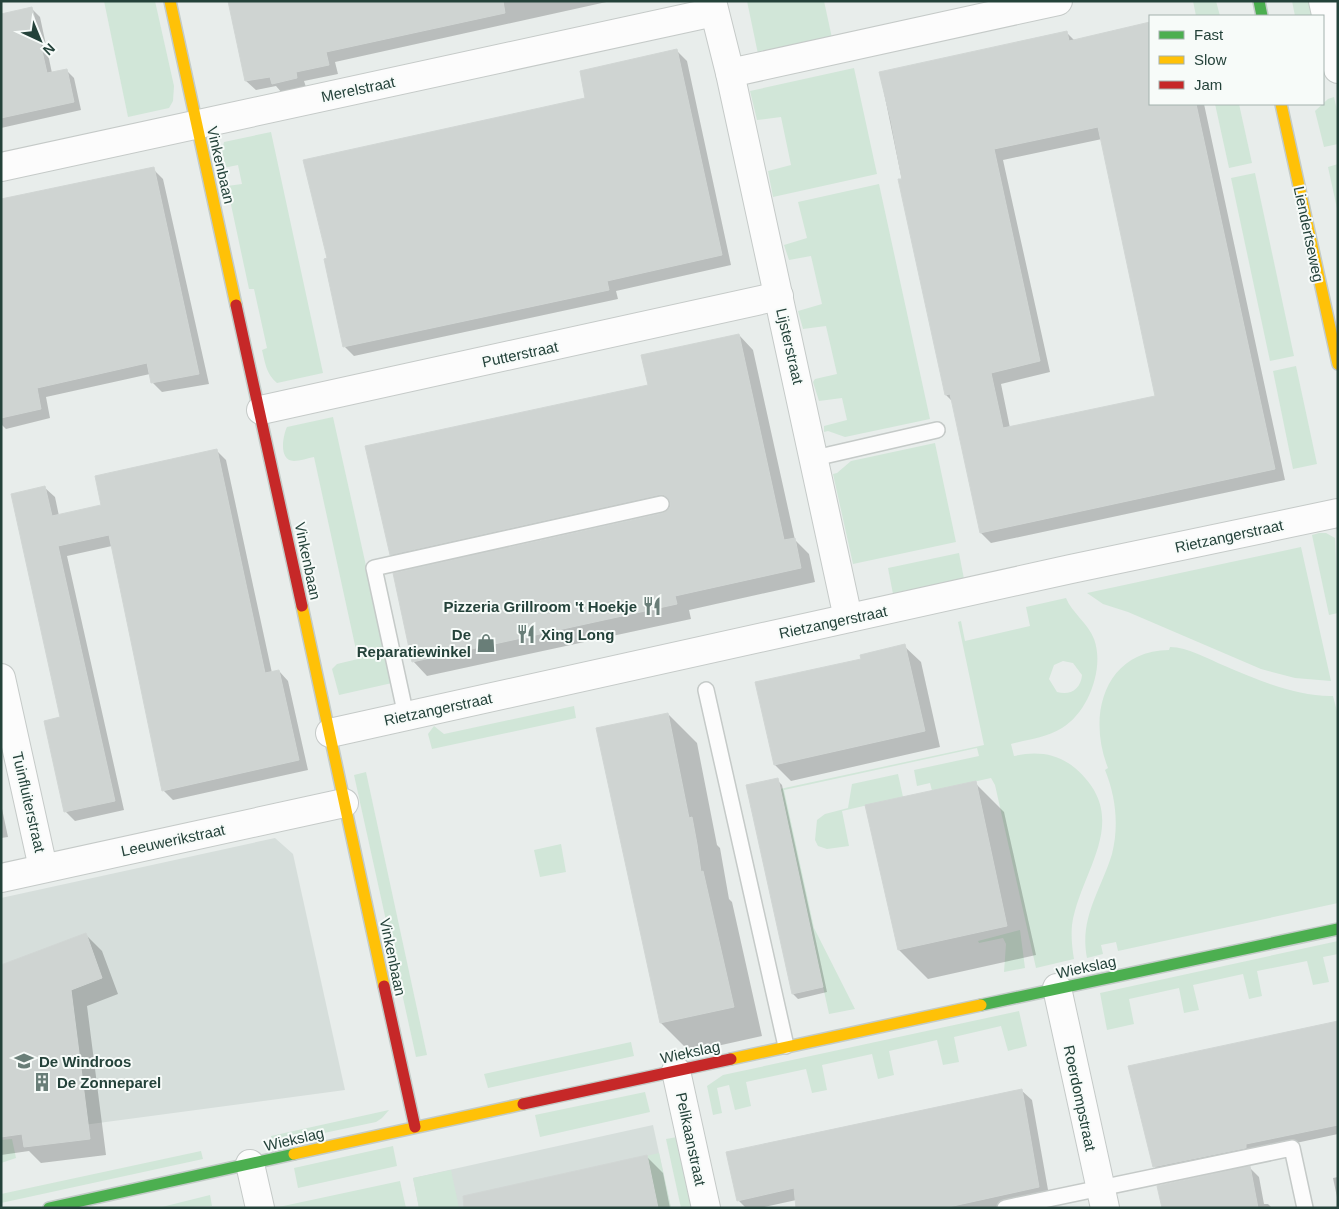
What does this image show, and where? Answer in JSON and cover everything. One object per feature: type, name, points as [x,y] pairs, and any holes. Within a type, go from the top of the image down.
[{"type":"street","name":"Vinkenbaan","points":[[170,1],[261,410],[415,1127]]},
{"type":"street","points":[[730,73],[1058,1]]},
{"type":"street","points":[[1259,1],[1262,15]]},
{"type":"street","points":[[1323,1],[1338,69]]},
{"type":"street","name":"Merelstraat","points":[[1,166],[196,124],[713,7]]},
{"type":"street","name":"Lijsterstraat","points":[[713,7],[730,73],[815,458],[848,618]]},
{"type":"street","points":[[1324,86],[1338,83]]},
{"type":"street","name":"Liendertseweg","points":[[1281,105],[1338,364]]},
{"type":"street","name":"Putterstraat","points":[[261,410],[779,296]]},
{"type":"street","name":"Rietzangerstraat","points":[[330,733],[848,618],[1338,513]]},
{"type":"street","name":"Tuinfluiterstraat","points":[[1,678],[43,868]]},
{"type":"street","name":"Leeuwerikstraat","points":[[1,878],[344,803]]},
{"type":"street","name":"Wiekslag","points":[[49,1208],[786,1046],[1338,929]]},
{"type":"street","name":"Roerdompstraat","points":[[1057,988],[1102,1198]]},
{"type":"street","name":"Pelikaanstraat","points":[[676,1071],[706,1208]]},
{"type":"street","points":[[250,1164],[260,1208]]},
{"type":"lane","points":[[815,458],[936,430]]},
{"type":"lane","points":[[406,716],[374,568],[662,504]]},
{"type":"lane","points":[[706,690],[786,1046]]},
{"type":"lane","points":[[1005,1208],[1102,1198],[1292,1148],[1305,1208]]},
{"type":"shaded area","points":[[275,838],[293,854],[345,1090],[1,1136],[1,898]]},
{"type":"shaded area","points":[[653,1125],[671,1208],[419,1208],[413,1178]]},
{"type":"green space","points":[[104,1],[155,1],[174,86],[173,101],[169,108],[128,117]]},
{"type":"green space","points":[[747,1],[824,1],[832,38],[758,54]]},
{"type":"green space","points":[[1193,1],[1216,1],[1220,15],[1196,15]]},
{"type":"green space","points":[[1292,1],[1310,1],[1313,15],[1295,15]]},
{"type":"green space","points":[[854,68],[877,174],[773,197],[768,171],[791,165],[781,117],[757,120],[750,91]]},
{"type":"green space","points":[[1334,97],[1338,115],[1338,144],[1324,147],[1315,111],[1324,105],[1328,99]]},
{"type":"green space","points":[[1215,105],[1239,105],[1252,163],[1229,168]]},
{"type":"green space","points":[[271,132],[323,373],[277,383],[270,376],[265,363],[262,350],[267,348],[254,289],[249,289],[227,186],[242,184],[238,165],[223,168],[221,155],[224,142]]},
{"type":"green space","points":[[1338,164],[1338,213],[1328,167]]},
{"type":"green space","points":[[1255,173],[1294,356],[1270,361],[1231,178]]},
{"type":"green space","points":[[879,184],[930,419],[845,437],[828,431],[824,432],[824,426],[847,420],[842,398],[819,401],[813,382],[815,379],[837,374],[826,326],[803,329],[798,311],[822,304],[811,256],[789,260],[784,245],[807,238],[798,202]]},
{"type":"green space","points":[[1296,366],[1317,464],[1293,469],[1273,371]]},
{"type":"green space","points":[[333,417],[392,683],[339,695],[332,669],[337,664],[358,659],[314,457],[296,461],[289,460],[283,447],[287,427]]},
{"type":"green space","points":[[935,443],[956,542],[853,564],[833,474],[837,473],[851,461]]},
{"type":"green space","points":[[1326,533],[1335,538],[1338,613],[1329,615],[1312,535]]},
{"type":"green space","points":[[1301,547],[1331,681],[1295,678],[1261,669],[1128,612],[1103,604],[1087,593]]},
{"type":"green space","points":[[959,553],[964,579],[893,594],[888,568]]},
{"type":"green space","points":[[1066,598],[1091,633],[1097,651],[1096,676],[1092,689],[1080,712],[1062,728],[1050,734],[1011,744],[1014,756],[1046,754],[1068,763],[1092,787],[1101,806],[1102,826],[1099,845],[1077,905],[1072,925],[1074,959],[1036,968],[995,785],[991,778],[932,791],[930,783],[917,786],[914,770],[979,756],[977,748],[784,790],[814,928],[855,1009],[829,1014],[780,789],[984,745],[958,622],[961,621],[965,641],[1030,626],[1026,607]],"holes":[[[1063,661],[1073,663],[1082,675],[1080,684],[1070,692],[1057,692],[1049,679],[1054,665]]]},
{"type":"green space","points":[[1170,647],[1191,651],[1278,687],[1306,694],[1333,696],[1338,715],[1338,903],[1118,951],[1116,942],[1101,945],[1103,954],[1087,958],[1085,944],[1088,917],[1112,854],[1116,822],[1112,791],[1105,770],[1108,768],[1102,748],[1101,708],[1106,690],[1116,674],[1129,662],[1147,653],[1169,650]]},
{"type":"green space","points":[[574,706],[576,718],[432,749],[428,734],[434,726],[444,734]]},
{"type":"green space","points":[[366,772],[427,1055],[416,1057],[354,775]]},
{"type":"green space","points":[[898,774],[903,797],[842,811],[849,846],[827,849],[818,846],[815,840],[817,820],[825,814],[848,808],[852,784]]},
{"type":"green space","points":[[561,844],[566,872],[540,877],[534,850]]},
{"type":"green space","points":[[1020,930],[1025,968],[1004,972],[1006,944],[1003,938],[979,943],[978,941]]},
{"type":"green space","points":[[1338,941],[1338,954],[1323,957],[1329,982],[1313,985],[1307,961],[1257,971],[1262,996],[1249,999],[1243,974],[1193,985],[1199,1010],[1184,1013],[1179,988],[1129,999],[1134,1024],[1107,1030],[1100,993]]},
{"type":"green space","points":[[1019,1011],[1027,1046],[1008,1051],[1001,1026],[954,1037],[959,1062],[943,1065],[937,1040],[889,1051],[894,1075],[878,1079],[872,1054],[822,1065],[827,1090],[812,1093],[806,1069],[746,1082],[751,1106],[735,1110],[729,1085],[717,1088],[722,1113],[713,1115],[707,1086],[723,1075]]},
{"type":"green space","points":[[631,1042],[634,1056],[488,1088],[484,1074]]},
{"type":"green space","points":[[645,1092],[650,1112],[540,1137],[535,1115]]},
{"type":"green space","points":[[389,1110],[376,1122],[272,1144],[271,1136]]},
{"type":"green space","points":[[677,1137],[692,1208],[681,1208],[666,1139]]},
{"type":"green space","points":[[12,1139],[16,1158],[1,1163],[1,1140]]},
{"type":"green space","points":[[393,1146],[397,1166],[298,1188],[294,1168]]},
{"type":"green space","points":[[201,1151],[203,1159],[1,1203],[1,1194]]},
{"type":"green space","points":[[659,1153],[671,1208],[658,1208],[646,1156]]},
{"type":"green space","points":[[451,1170],[459,1208],[419,1208],[413,1178]]},
{"type":"green space","points":[[400,1181],[406,1208],[274,1208]]},
{"type":"green space","points":[[210,1195],[212,1206],[158,1208]]},
{"type":"building","points":[[228,1],[503,1],[505,13],[326,52],[329,65],[296,72],[297,78],[272,84],[270,77],[245,81]]},
{"type":"building","points":[[32,7],[47,73],[67,69],[74,102],[1,118],[1,14]]},
{"type":"building","points":[[1149,22],[1149,105],[1196,105],[1275,469],[980,533],[950,394],[945,395],[898,179],[902,179],[879,72],[1067,31],[1069,41]],"holes":[[[1098,127],[1155,396],[1003,428],[991,373],[1040,361],[994,149]]]},
{"type":"building","points":[[677,49],[722,255],[607,281],[609,290],[343,347],[324,259],[327,258],[303,160],[585,98],[580,71]]},
{"type":"building","points":[[154,167],[199,374],[151,383],[147,363],[37,388],[41,409],[1,418],[1,199]]},
{"type":"building","points":[[739,334],[784,540],[795,538],[801,568],[675,596],[677,604],[412,662],[393,573],[663,513],[670,507],[670,502],[664,495],[659,495],[390,555],[365,446],[648,385],[641,355]]},
{"type":"building","points":[[217,449],[265,673],[279,670],[299,760],[162,791],[109,535],[58,546],[115,801],[64,812],[44,721],[60,717],[11,494],[45,486],[52,516],[101,505],[95,476]]},
{"type":"building","points":[[905,644],[925,731],[774,765],[755,682],[861,659],[860,655]]},
{"type":"building","points":[[668,713],[689,818],[692,817],[701,872],[703,871],[734,1007],[660,1023],[596,728]]},
{"type":"building","points":[[778,778],[823,987],[792,994],[746,785]]},
{"type":"building","points":[[976,781],[1007,926],[898,950],[865,805]]},
{"type":"building","name":"De Zonneparel","points":[[86,933],[102,978],[71,990],[90,1139],[24,1147],[22,1134],[1,1137],[1,965]]},
{"type":"building","points":[[1338,1021],[1338,1125],[1246,1144],[1246,1148],[1153,1167],[1128,1066]]},
{"type":"building","points":[[1022,1089],[1039,1187],[944,1208],[796,1208],[794,1188],[737,1201],[726,1152]]},
{"type":"building","points":[[647,1155],[658,1208],[464,1208],[463,1196]]},
{"type":"building","points":[[1250,1166],[1258,1208],[1162,1208],[1157,1186]]},
{"type":"traffic: fast","points":[[1259,1],[1262,15]]},
{"type":"traffic: fast","points":[[981,1005],[1338,929]]},
{"type":"traffic: fast","points":[[49,1208],[294,1154]]},
{"type":"traffic: slow","points":[[170,1],[236,305]]},
{"type":"traffic: slow","points":[[1281,105],[1338,364]]},
{"type":"traffic: slow","points":[[302,606],[384,986]]},
{"type":"traffic: slow","points":[[731,1059],[981,1005]]},
{"type":"traffic: slow","points":[[294,1154],[523,1104]]},
{"type":"traffic: jam","points":[[236,305],[302,606]]},
{"type":"traffic: jam","points":[[384,986],[415,1127]]},
{"type":"traffic: jam","points":[[523,1104],[731,1059]]},
{"type":"place","name":"Pizzeria Grillroom 't Hoekje","points":[[652,606]]},
{"type":"place","name":"Xing Long","points":[[526,634]]},
{"type":"place","name":"De Reparatiewinkel","points":[[486,643]]},
{"type":"place","name":"De Windroos","points":[[24,1061]]},
{"type":"place","name":"De Zonneparel","points":[[42,1082]]}]
